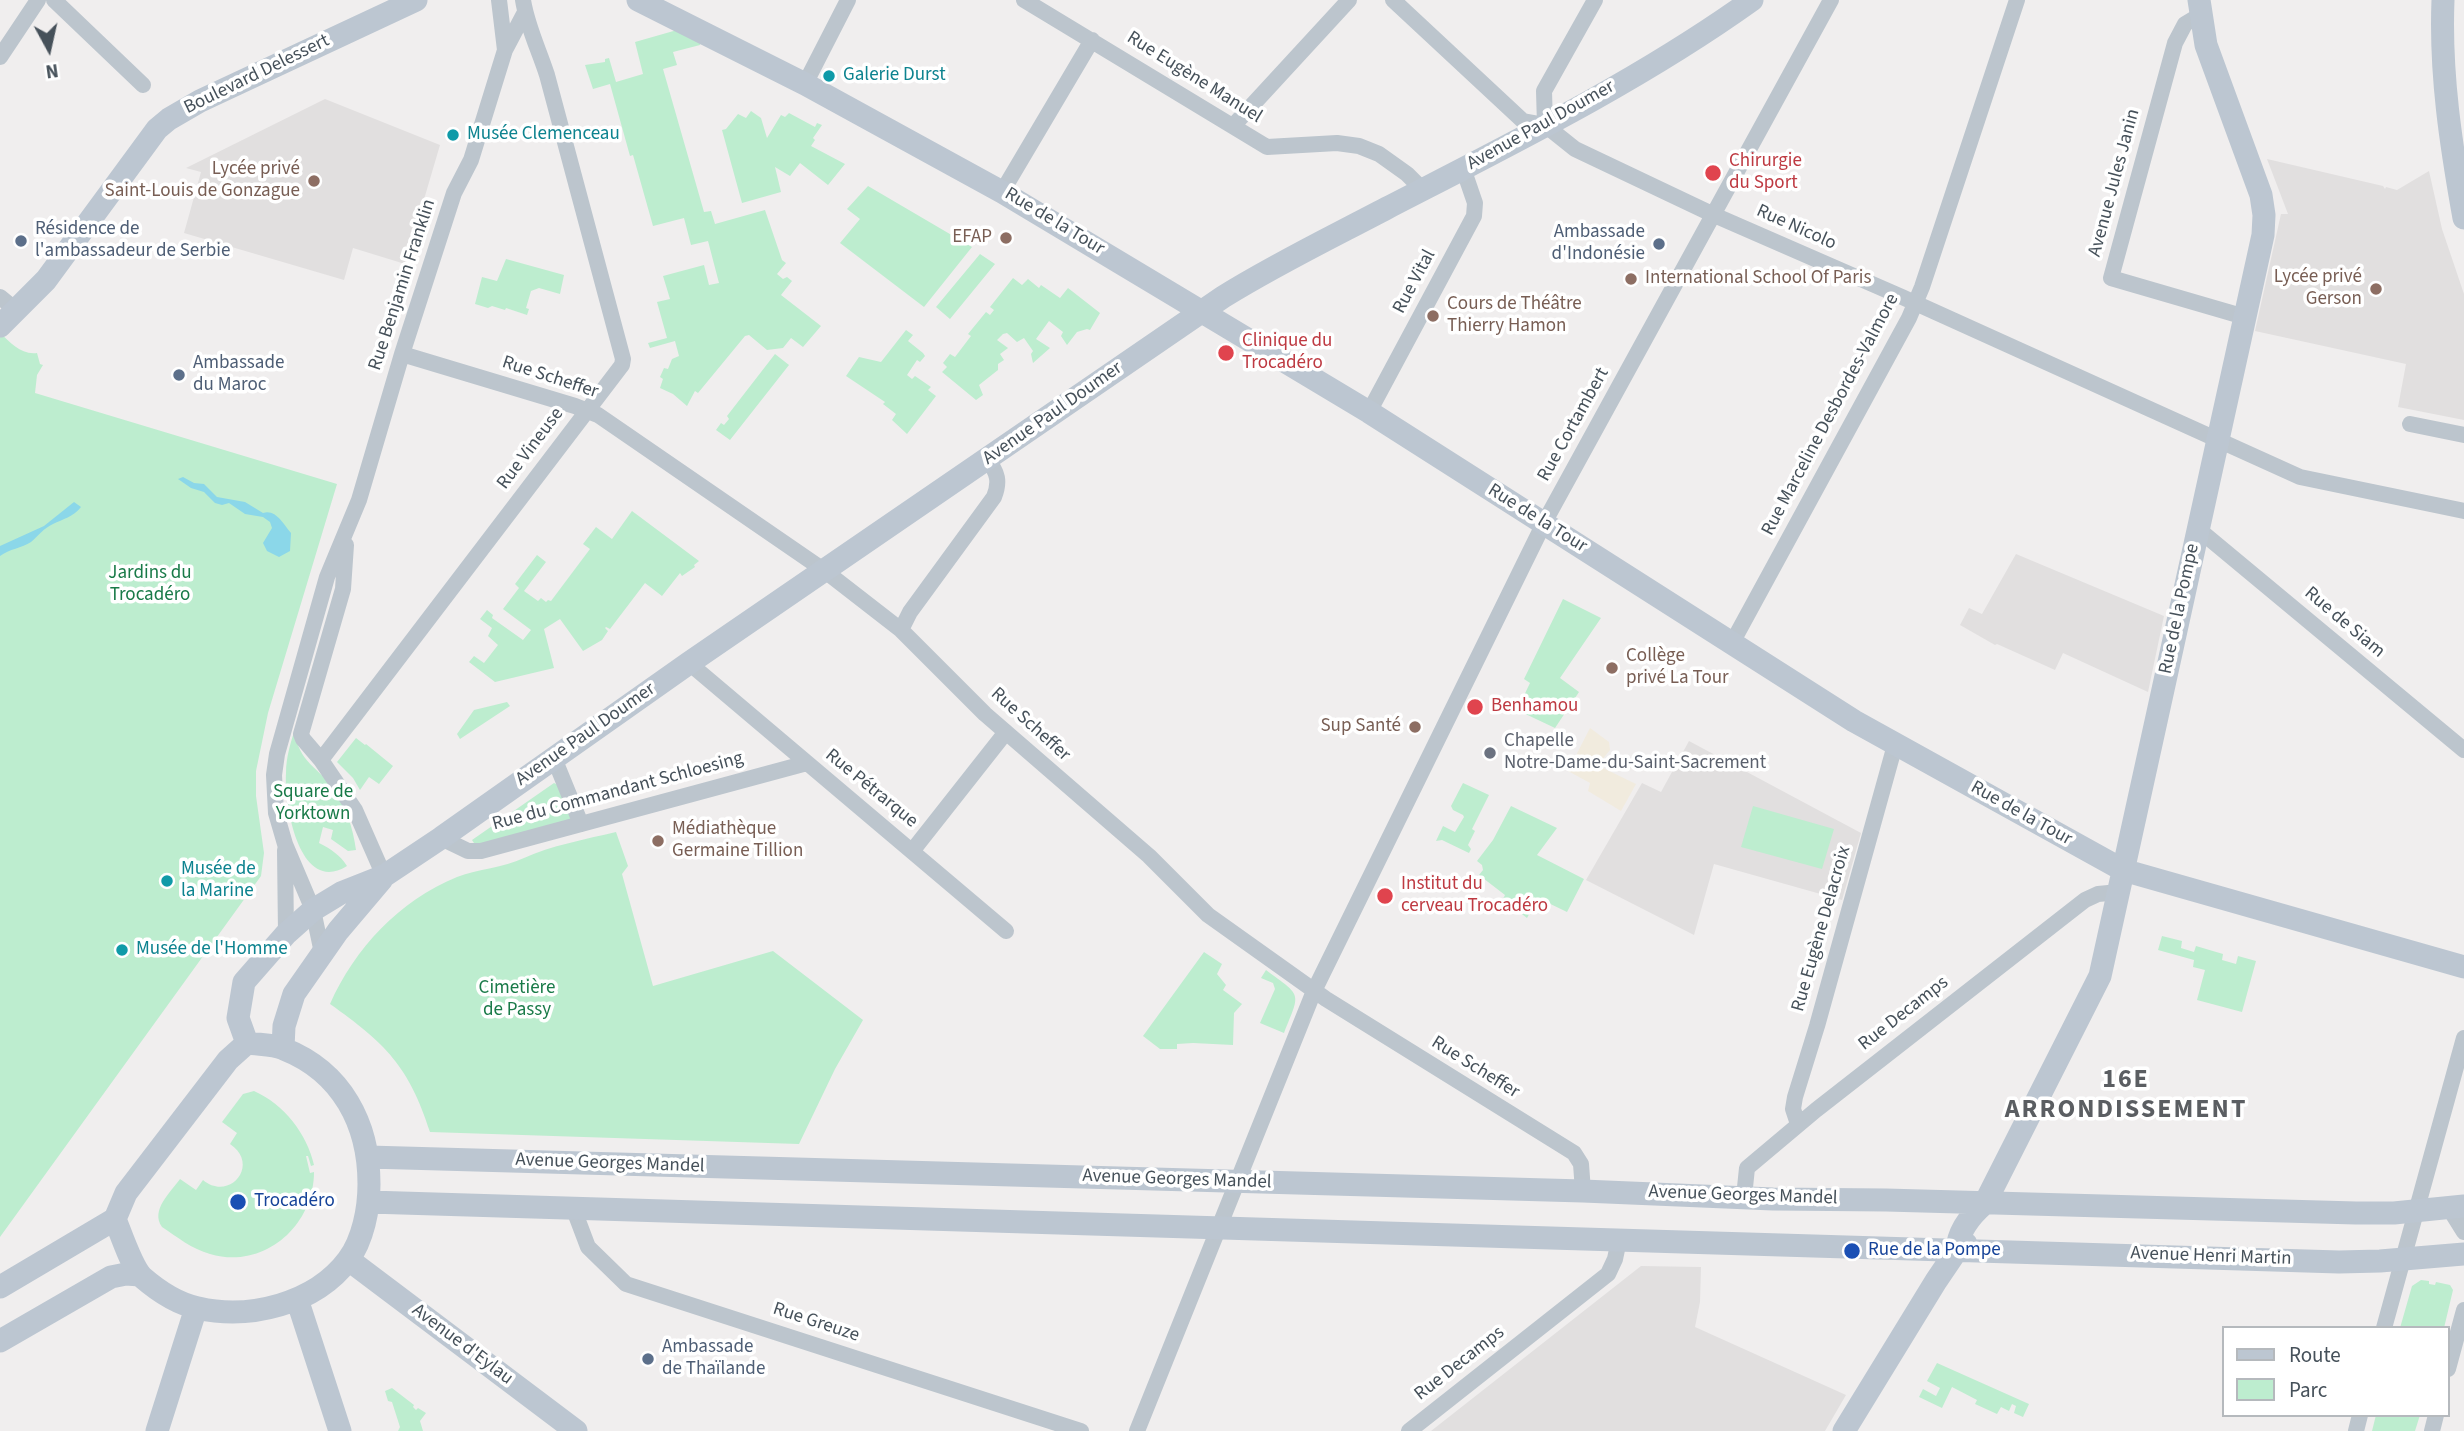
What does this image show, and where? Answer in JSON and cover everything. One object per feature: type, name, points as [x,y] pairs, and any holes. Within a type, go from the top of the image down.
[{"type":"main road","name":"Boulevard Delessert","points":[[6,311],[46,280],[157,129],[169,118],[416,0]]},
{"type":"main road","name":"Rue de la Tour","points":[[638,0],[805,84],[1002,192],[1369,412],[1895,745],[2121,881],[2464,967]]},
{"type":"main road","name":"Avenue Paul Doumer","points":[[247,1043],[238,1018],[244,982],[286,934],[313,910],[341,893],[384,876],[441,838],[689,663],[1202,311],[1293,257],[1545,125],[1703,36],[1752,0]]},
{"type":"main road","points":[[2443,0],[2441,42],[2450,143],[2464,218]]},
{"type":"main road","name":"Rue de la Pompe","points":[[1844,1431],[1957,1250],[1972,1240],[1987,1215],[1985,1203],[2100,976],[2263,235],[2261,195],[2206,45],[2200,8]]},
{"type":"main road","name":"Avenue Paul Doumer","points":[[282,1048],[284,1026],[291,1003],[322,953],[384,876]]},
{"type":"main road","points":[[0,1287],[115,1219],[126,1193],[228,1060],[247,1043],[282,1048],[315,1065],[341,1091],[359,1122],[368,1157],[369,1202],[361,1232],[349,1260],[329,1280],[297,1299],[271,1307],[223,1311],[196,1308],[178,1301],[140,1275],[126,1274],[111,1278],[0,1340]]},
{"type":"main road","name":"Avenue Georges Mandel","points":[[368,1157],[1985,1203]]},
{"type":"main road","points":[[369,1202],[1957,1250]]},
{"type":"main road","points":[[1985,1203],[2356,1213],[2457,1207]]},
{"type":"main road","points":[[115,1219],[140,1275]]},
{"type":"main road","name":"Avenue Henri Martin","points":[[1957,1250],[2339,1262],[2464,1254]]},
{"type":"main road","name":"Avenue d'Eylau","points":[[349,1260],[576,1431]]},
{"type":"main road","points":[[297,1299],[340,1431]]},
{"type":"main road","points":[[157,1431],[196,1308]]},
{"type":"street","points":[[0,57],[37,0]]},
{"type":"street","points":[[54,0],[143,85]]},
{"type":"street","name":"Rue Benjamin Franklin","points":[[499,0],[505,50]]},
{"type":"street","points":[[805,84],[848,0]]},
{"type":"street","name":"Rue Eugène Manuel","points":[[1024,0],[1271,148],[1337,143],[1359,146],[1379,154],[1407,174],[1423,190]]},
{"type":"street","points":[[1233,126],[1349,0]]},
{"type":"street","name":"Rue Nicolo","points":[[1393,0],[1523,121],[1545,125],[1575,149],[1714,215],[2300,477],[2464,511]]},
{"type":"street","points":[[1545,125],[1544,91],[1595,0]]},
{"type":"street","name":"Rue Cortambert","points":[[1137,1431],[1314,991],[1544,523],[1831,0]]},
{"type":"street","name":"Rue Marceline Desbordes-Valmore","points":[[1732,643],[1915,303],[2017,0]]},
{"type":"street","name":"Rue Benjamin Franklin","points":[[313,910],[285,844],[276,813],[274,796],[277,754],[327,578],[366,478],[402,354],[454,193],[471,160],[505,50],[523,7]]},
{"type":"street","name":"Rue Vineuse","points":[[321,760],[624,359],[548,75],[523,7]]},
{"type":"street","name":"Avenue Jules Janin","points":[[2200,8],[2185,24],[2175,43],[2111,278],[2245,317]]},
{"type":"street","points":[[1002,192],[1092,40]]},
{"type":"street","name":"Rue Vital","points":[[1369,412],[1475,216],[1475,203],[1463,169]]},
{"type":"street","name":"Rue Scheffer","points":[[402,354],[598,415],[825,571],[901,630],[1006,732],[1149,856],[1208,915],[1314,991],[1574,1153],[1581,1164],[1583,1191]]},
{"type":"street","points":[[2410,424],[2464,435]]},
{"type":"street","points":[[901,630],[910,612],[994,498],[998,482],[996,470],[987,460]]},
{"type":"street","name":"Rue de Siam","points":[[2198,528],[2464,750]]},
{"type":"street","name":"Rue Benjamin Franklin","points":[[346,535],[343,589],[302,734],[303,740],[321,760],[355,810],[384,876]]},
{"type":"street","name":"Rue Pétrarque","points":[[689,663],[913,850],[1006,732]]},
{"type":"street","name":"Rue Eugène Delacroix","points":[[1798,1124],[1793,1109],[1795,1097],[1895,745]]},
{"type":"street","points":[[554,758],[581,824]]},
{"type":"street","name":"Rue du Commandant Schloesing","points":[[441,838],[468,851],[481,851],[807,763]]},
{"type":"street","name":"Rue Benjamin Franklin","points":[[285,844],[286,934]]},
{"type":"street","points":[[913,850],[1006,931]]},
{"type":"street","name":"Rue Decamps","points":[[1744,1197],[1747,1168],[1798,1124],[2085,900],[2121,881]]},
{"type":"street","points":[[313,910],[322,953]]},
{"type":"street","points":[[2385,1326],[2464,1038]]},
{"type":"street","points":[[2457,1207],[2464,1232]]},
{"type":"street","name":"Rue Greuze","points":[[573,1210],[588,1247],[626,1284],[1081,1431]]},
{"type":"street","name":"Rue Decamps","points":[[1409,1431],[1608,1274],[1619,1240]]},
{"type":"street","points":[[2450,1362],[2464,1310]]},
{"type":"shaded area","name":"Lycée privé Saint-Louis de Gonzague","points":[[325,99],[440,145],[405,264],[353,248],[344,280],[184,233],[201,172],[186,168]]},
{"type":"shaded area","points":[[2267,159],[2397,190],[2429,171],[2442,229],[2464,294],[2464,420],[2398,407],[2406,364],[2255,331],[2281,214],[2288,214]]},
{"type":"shaded area","points":[[2016,554],[2164,616],[2148,692],[2063,653],[2055,670],[1995,645],[1960,625],[1969,608],[1982,614]]},
{"type":"shaded area","points":[[1689,741],[1861,833],[1842,900],[1714,864],[1694,935],[1586,880],[1642,783],[1661,792]]},
{"type":"shaded area","points":[[1641,1266],[1701,1267],[1700,1302],[1695,1327],[1846,1395],[1825,1431],[1431,1431]]},
{"type":"green space","points":[[677,30],[701,42],[700,45],[673,52],[677,65],[663,69],[704,212],[711,211],[715,224],[765,210],[782,260],[786,263],[777,274],[792,281],[781,295],[821,326],[803,347],[791,338],[783,348],[767,350],[749,335],[745,336],[698,393],[695,391],[687,406],[673,394],[660,388],[663,379],[660,377],[664,368],[668,369],[672,359],[679,356],[675,341],[650,348],[648,343],[667,338],[657,302],[670,299],[663,276],[704,265],[709,285],[719,283],[708,241],[691,245],[684,218],[653,226],[610,84],[593,89],[585,65],[605,62],[605,59],[609,58],[616,82],[643,74],[635,42]]},
{"type":"green space","points":[[751,111],[761,118],[767,138],[781,115],[785,117],[789,113],[815,127],[817,123],[822,125],[811,146],[845,164],[828,185],[800,163],[790,176],[775,167],[781,192],[742,203],[722,130],[726,129],[738,114],[746,118]]},
{"type":"green space","points":[[868,186],[972,247],[924,307],[840,243],[860,219],[847,209]]},
{"type":"green space","points":[[980,254],[995,264],[950,319],[936,307]]},
{"type":"green space","points":[[506,259],[564,275],[560,294],[539,288],[531,291],[526,308],[529,309],[527,315],[506,308],[488,308],[475,304],[482,277],[497,281]]},
{"type":"green space","points":[[1013,278],[1022,285],[1028,279],[1039,288],[1041,285],[1060,298],[1068,288],[1100,313],[1090,330],[1077,332],[1067,345],[1061,336],[1063,332],[1049,321],[1036,339],[1050,348],[1033,363],[1033,351],[1024,338],[1017,342],[1007,333],[1003,334],[997,340],[1008,348],[1000,354],[1004,360],[998,364],[998,370],[979,385],[983,395],[976,400],[942,372],[947,367],[943,363],[950,354],[955,357],[971,336],[968,334],[986,312],[990,315],[994,310],[990,307]]},
{"type":"green space","points":[[906,330],[913,335],[908,341],[925,356],[920,362],[917,360],[907,375],[912,379],[915,376],[931,387],[928,390],[936,396],[907,434],[892,420],[896,414],[883,404],[885,402],[846,376],[859,357],[881,362]]},
{"type":"green space","name":"Jardins du Trocadéro","points":[[0,333],[21,350],[37,353],[40,364],[43,365],[37,375],[35,393],[337,484],[268,713],[256,771],[256,796],[264,853],[261,876],[0,1237]]},
{"type":"green space","points":[[775,354],[789,365],[730,440],[716,430],[721,423],[724,425],[729,419],[727,416]]},
{"type":"green space","points":[[632,511],[699,561],[695,567],[682,576],[680,573],[662,596],[645,583],[610,629],[605,628],[608,631],[602,640],[583,651],[560,619],[544,629],[554,668],[495,682],[469,662],[474,656],[484,663],[498,645],[488,636],[492,628],[480,619],[487,610],[493,615],[492,618],[523,640],[531,630],[503,609],[519,588],[515,584],[537,555],[546,562],[524,591],[538,601],[541,598],[546,602],[551,601],[590,549],[583,544],[596,527],[612,539]]},
{"type":"green space","points":[[1563,599],[1601,618],[1560,678],[1579,692],[1555,728],[1517,710],[1530,683],[1524,679]]},
{"type":"green space","points":[[507,702],[510,706],[460,739],[457,734],[474,710]]},
{"type":"green space","name":"Square de Yorktown","points":[[296,726],[296,737],[302,754],[338,795],[353,834],[356,850],[348,851],[331,839],[333,830],[323,827],[319,843],[335,853],[347,866],[331,872],[317,868],[306,858],[292,824],[286,767]]},
{"type":"green space","points":[[356,738],[393,766],[379,784],[369,777],[360,790],[353,778],[337,762]]},
{"type":"green space","points":[[554,783],[558,785],[571,818],[568,823],[476,846],[472,840]]},
{"type":"green space","points":[[1463,783],[1489,795],[1472,829],[1475,831],[1468,845],[1471,849],[1469,853],[1442,840],[1436,841],[1443,826],[1455,832],[1464,817],[1451,806]]},
{"type":"green space","points":[[1511,806],[1557,828],[1537,855],[1584,879],[1567,912],[1538,898],[1527,918],[1514,908],[1516,903],[1503,899],[1505,895],[1479,875],[1483,870],[1477,861],[1493,840]]},
{"type":"green space","points":[[1753,806],[1834,829],[1822,869],[1741,847]]},
{"type":"green space","name":"Cimetière de Passy","points":[[616,832],[628,866],[622,874],[653,986],[773,951],[863,1020],[835,1069],[799,1144],[430,1132],[413,1090],[393,1058],[366,1031],[330,1004],[340,983],[366,946],[381,928],[416,899],[465,874],[508,864],[557,846]]},
{"type":"green space","points":[[2162,936],[2182,941],[2181,948],[2194,952],[2196,946],[2223,954],[2222,960],[2236,964],[2238,956],[2256,961],[2242,1012],[2197,1000],[2205,970],[2193,967],[2194,960],[2158,950]]},
{"type":"green space","points":[[1204,952],[1222,964],[1217,974],[1226,985],[1223,990],[1242,1004],[1234,1013],[1233,1045],[1193,1043],[1177,1044],[1177,1049],[1160,1049],[1143,1036]]},
{"type":"green space","points":[[1266,970],[1286,985],[1295,996],[1284,1033],[1260,1023],[1275,989],[1273,983],[1261,978]]},
{"type":"green space","points":[[254,1091],[275,1104],[300,1131],[314,1165],[311,1166],[306,1156],[310,1173],[314,1172],[312,1192],[295,1226],[267,1249],[249,1256],[230,1257],[203,1252],[162,1227],[158,1214],[167,1195],[180,1179],[196,1190],[203,1180],[213,1186],[223,1187],[238,1178],[243,1162],[239,1152],[230,1144],[237,1133],[222,1122],[243,1094]]},
{"type":"green space","points":[[2421,1280],[2429,1281],[2429,1284],[2435,1285],[2436,1282],[2450,1285],[2453,1290],[2444,1326],[2401,1326],[2412,1286]]},
{"type":"green space","points":[[1937,1363],[2029,1404],[2023,1417],[2014,1413],[2016,1406],[2012,1404],[2009,1411],[2001,1407],[1997,1414],[1975,1404],[1977,1400],[1952,1387],[1942,1408],[1919,1397],[1923,1389],[1936,1396],[1940,1388],[1927,1381]]},
{"type":"green space","points":[[392,1388],[414,1405],[416,1410],[418,1408],[426,1413],[420,1421],[423,1431],[398,1431],[400,1427],[392,1402],[388,1401],[385,1391]]},
{"type":"green space","points":[[2376,1417],[2419,1417],[2415,1431],[2372,1431]]},
{"type":"sand","points":[[1590,728],[1609,742],[1610,750],[1601,761],[1601,767],[1636,784],[1621,811],[1588,791],[1590,783],[1568,771]]},
{"type":"water","points":[[183,477],[194,483],[204,484],[217,497],[245,502],[263,513],[275,515],[291,533],[290,551],[279,557],[267,551],[263,543],[272,528],[270,522],[263,517],[245,514],[229,503],[215,503],[204,492],[191,488],[178,479]]},
{"type":"water","points":[[74,502],[81,507],[75,513],[50,526],[31,542],[0,556],[0,546],[44,526]]},
{"type":"place","name":"Galerie Durst","points":[[829,76]]},
{"type":"place","name":"Musée Clemenceau","points":[[453,135]]},
{"type":"place","name":"Chirurgie du Sport","points":[[1713,173]]},
{"type":"place","name":"Lycée privé Saint-Louis de Gonzague","points":[[314,181]]},
{"type":"place","name":"EFAP","points":[[1006,238]]},
{"type":"place","name":"Résidence de l'ambassadeur de Serbie","points":[[21,241]]},
{"type":"place","name":"Ambassade d'Indonésie","points":[[1659,244]]},
{"type":"place","name":"International School Of Paris","points":[[1631,279]]},
{"type":"place","name":"Lycée privé Gerson","points":[[2376,289]]},
{"type":"place","name":"Cours de Théâtre Thierry Hamon","points":[[1433,316]]},
{"type":"place","name":"Clinique du Trocadéro","points":[[1226,353]]},
{"type":"place","name":"Ambassade du Maroc","points":[[179,375]]},
{"type":"place","name":"Collège privé La Tour","points":[[1612,668]]},
{"type":"place","name":"Benhamou","points":[[1475,707]]},
{"type":"place","name":"Sup Santé","points":[[1415,727]]},
{"type":"place","name":"Chapelle Notre-Dame-du-Saint-Sacrement","points":[[1490,753]]},
{"type":"place","name":"Médiathèque Germaine Tillion","points":[[658,841]]},
{"type":"place","name":"Musée de la Marine","points":[[167,881]]},
{"type":"place","name":"Institut du cerveau Trocadéro","points":[[1385,896]]},
{"type":"place","name":"Musée de l'Homme","points":[[122,950]]},
{"type":"place","name":"Trocadéro","points":[[238,1202]]},
{"type":"place","name":"Rue de la Pompe","points":[[1852,1251]]},
{"type":"place","name":"Ambassade de Thaïlande","points":[[648,1359]]},
{"type":"district","name":"16E ARRONDISSEMENT","points":[[2126,1096]]}]
